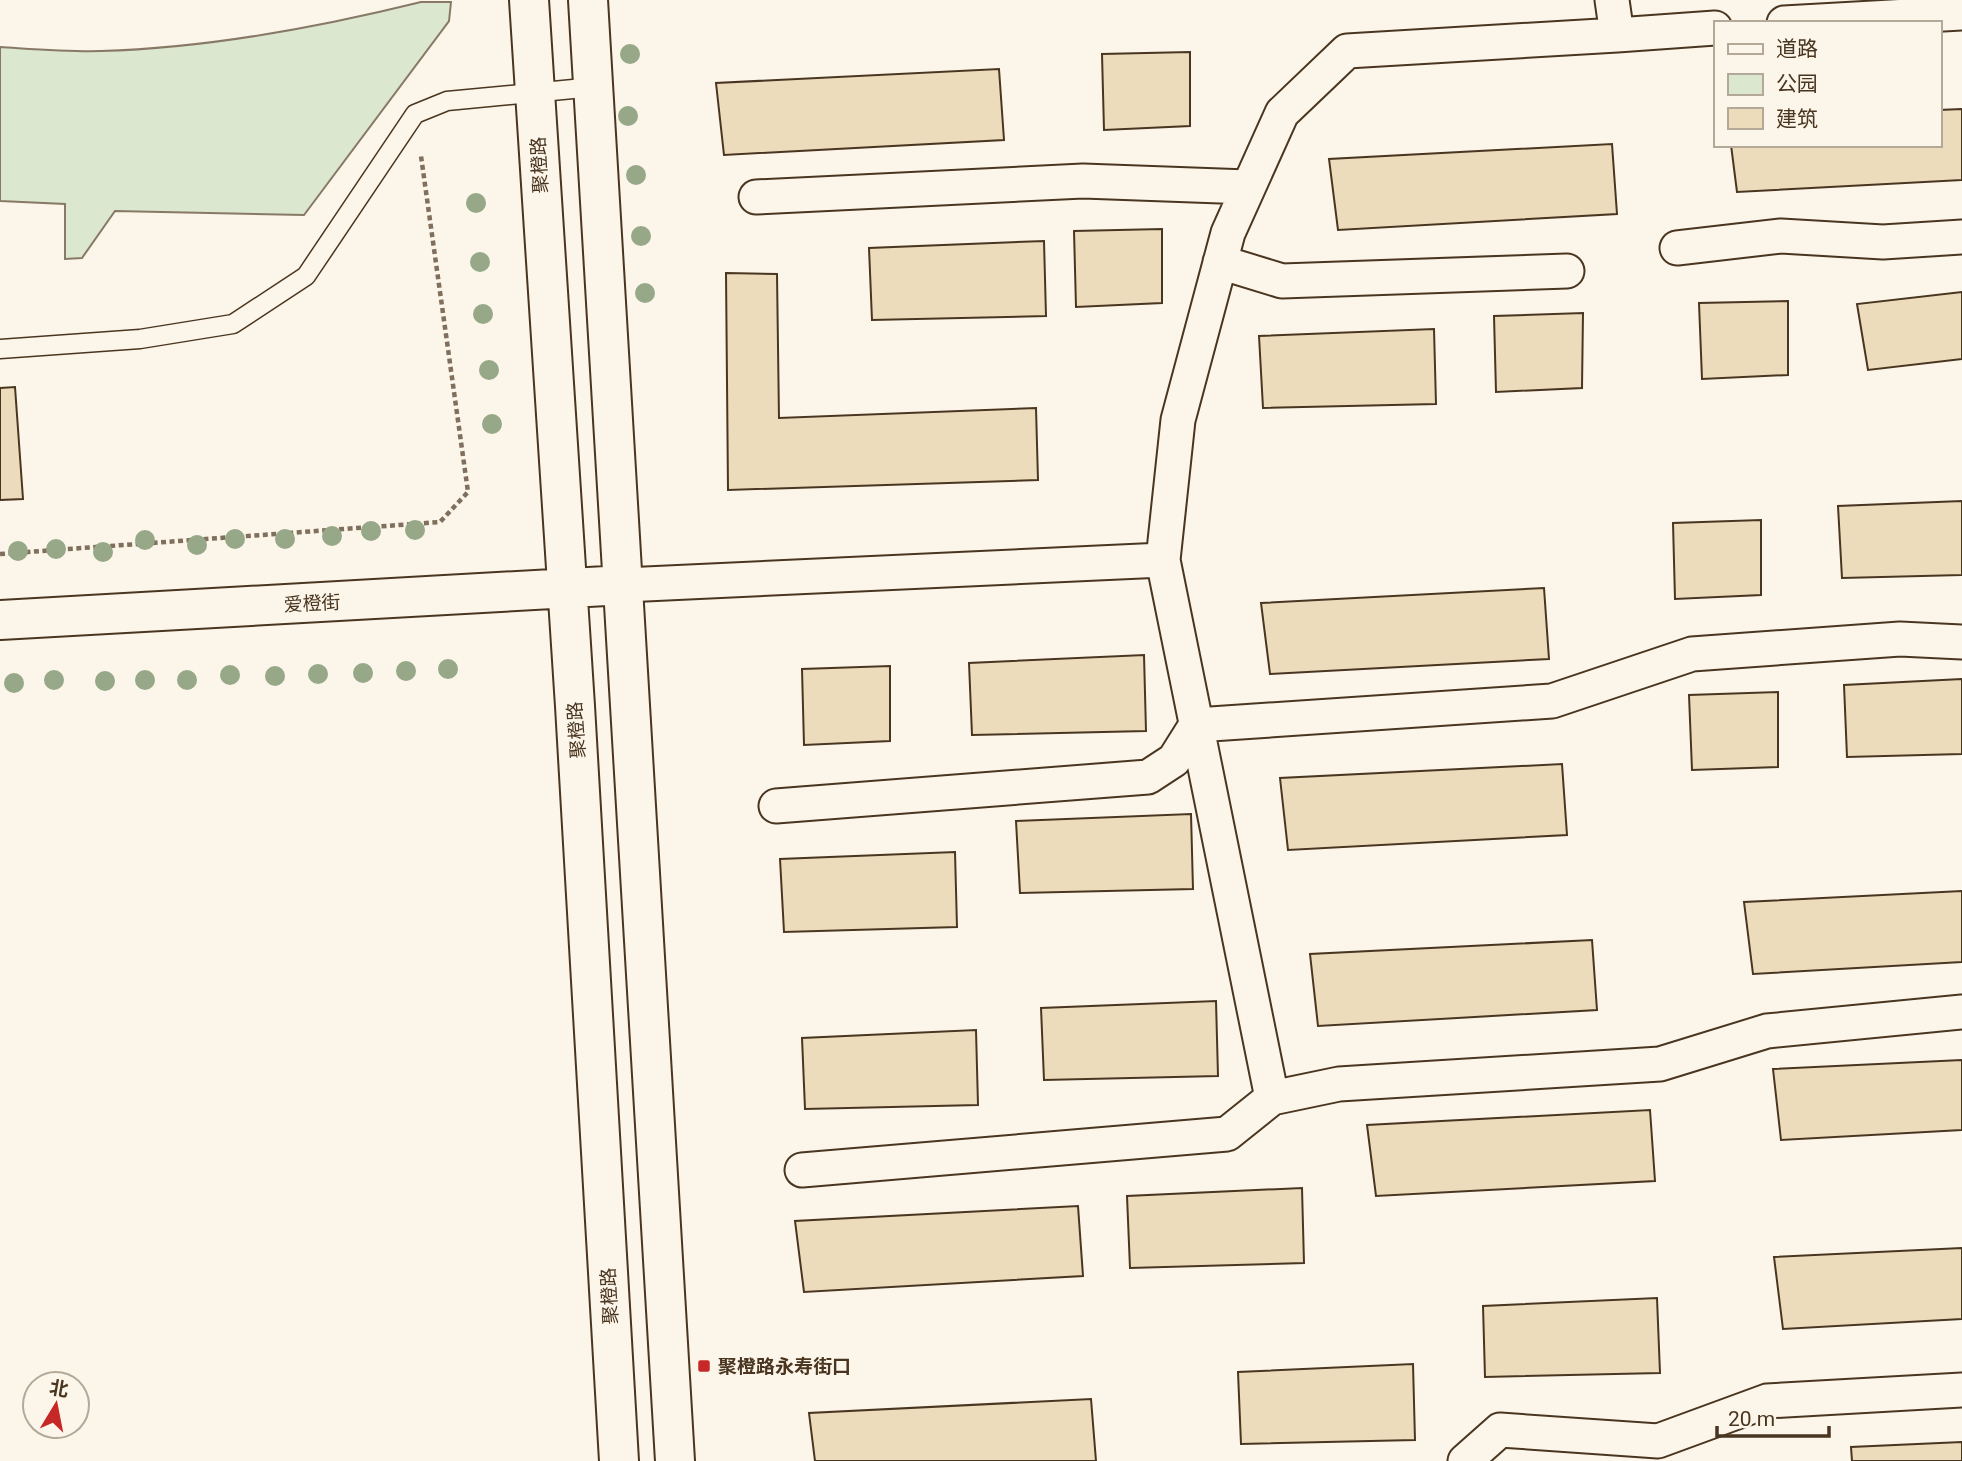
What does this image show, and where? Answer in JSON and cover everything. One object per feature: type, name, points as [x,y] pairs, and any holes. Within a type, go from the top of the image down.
[{"type":"street","name":"聚橙路","points":[[529,0],[619,1461]]},
{"type":"street","points":[[589,0],[676,1461]]},
{"type":"street","points":[[1612,0],[1617,35]]},
{"type":"street","points":[[1820,21],[1962,13]]},
{"type":"street","points":[[1272,1098],[1163,560],[1178,420],[1228,233],[1282,113],[1347,51],[1714,28]]},
{"type":"street","points":[[755,197],[1083,181],[1248,187]]},
{"type":"street","points":[[1677,248],[1781,236],[1883,242],[1962,237]]},
{"type":"street","points":[[1220,262],[1282,281],[1567,271]]},
{"type":"street","points":[[624,585],[1163,560]]},
{"type":"street","name":"爱橙街","points":[[0,620],[624,585]]},
{"type":"street","points":[[1196,725],[1552,701],[1692,654],[1900,639],[1962,642]]},
{"type":"street","points":[[776,806],[1148,777],[1174,760],[1196,725]]},
{"type":"street","points":[[802,1170],[1227,1134],[1272,1098],[1339,1084],[1660,1064],[1767,1031],[1962,1012]]},
{"type":"street","points":[[1465,1461],[1500,1430],[1658,1441],[1767,1401],[1962,1390]]},
{"type":"lane","points":[[0,349],[140,339],[233,324],[306,276],[415,114],[447,101],[594,87]]},
{"type":"path","points":[[0,554],[440,522],[468,492],[415,114]]},
{"type":"green space","points":[[421,2],[451,2],[449,21],[304,215],[115,211],[82,258],[65,259],[65,204],[0,201],[0,47],[89,51],[182,46],[302,28]]},
{"type":"building","points":[[1190,52],[1190,126],[1104,130],[1102,54]]},
{"type":"building","points":[[999,69],[1004,140],[724,155],[716,83]]},
{"type":"building","points":[[1962,109],[1962,180],[1737,192],[1731,147],[1941,147],[1941,110]]},
{"type":"building","points":[[1612,144],[1617,214],[1338,230],[1329,159]]},
{"type":"building","points":[[1162,229],[1162,303],[1076,307],[1074,231]]},
{"type":"building","points":[[1044,241],[1046,316],[872,320],[869,248]]},
{"type":"building","points":[[726,273],[777,274],[779,418],[1036,408],[1038,480],[728,490]]},
{"type":"building","points":[[1962,292],[1962,359],[1868,370],[1857,304]]},
{"type":"building","points":[[1788,301],[1788,375],[1702,379],[1699,303]]},
{"type":"building","points":[[1583,313],[1582,388],[1496,392],[1494,316]]},
{"type":"building","points":[[1434,329],[1436,404],[1263,408],[1259,336]]},
{"type":"building","points":[[15,387],[23,499],[0,500],[0,388]]},
{"type":"building","points":[[1962,501],[1962,575],[1842,578],[1838,506]]},
{"type":"building","points":[[1761,520],[1761,595],[1675,599],[1673,523]]},
{"type":"building","points":[[1544,588],[1549,659],[1270,674],[1261,603]]},
{"type":"building","points":[[1144,655],[1146,731],[972,735],[969,663]]},
{"type":"building","points":[[890,666],[890,741],[804,745],[802,669]]},
{"type":"building","points":[[1962,679],[1962,754],[1847,757],[1844,685]]},
{"type":"building","points":[[1778,692],[1778,767],[1692,770],[1689,695]]},
{"type":"building","points":[[1562,764],[1567,835],[1288,850],[1280,778]]},
{"type":"building","points":[[1191,814],[1193,889],[1020,893],[1016,821]]},
{"type":"building","points":[[955,852],[957,927],[784,932],[780,859]]},
{"type":"building","points":[[1962,891],[1962,962],[1753,974],[1744,902]]},
{"type":"building","points":[[1592,940],[1597,1010],[1318,1026],[1310,954]]},
{"type":"building","points":[[1216,1001],[1218,1076],[1044,1080],[1041,1008]]},
{"type":"building","points":[[976,1030],[978,1105],[805,1109],[802,1038]]},
{"type":"building","points":[[1962,1060],[1962,1130],[1781,1140],[1773,1069]]},
{"type":"building","points":[[1650,1110],[1655,1181],[1376,1196],[1367,1125]]},
{"type":"building","points":[[1302,1188],[1304,1263],[1130,1268],[1127,1196]]},
{"type":"building","points":[[1078,1206],[1083,1276],[804,1292],[795,1221]]},
{"type":"building","points":[[1962,1248],[1962,1319],[1783,1329],[1774,1257]]},
{"type":"building","points":[[1657,1298],[1660,1373],[1485,1377],[1483,1306]]},
{"type":"building","points":[[1413,1364],[1415,1440],[1241,1444],[1238,1372]]},
{"type":"building","points":[[1091,1399],[1096,1461],[815,1461],[809,1413]]},
{"type":"building","points":[[1962,1442],[1962,1461],[1852,1461],[1851,1447]]},
{"type":"place","name":"聚橙路永寿街口","points":[[704,1366]]}]
